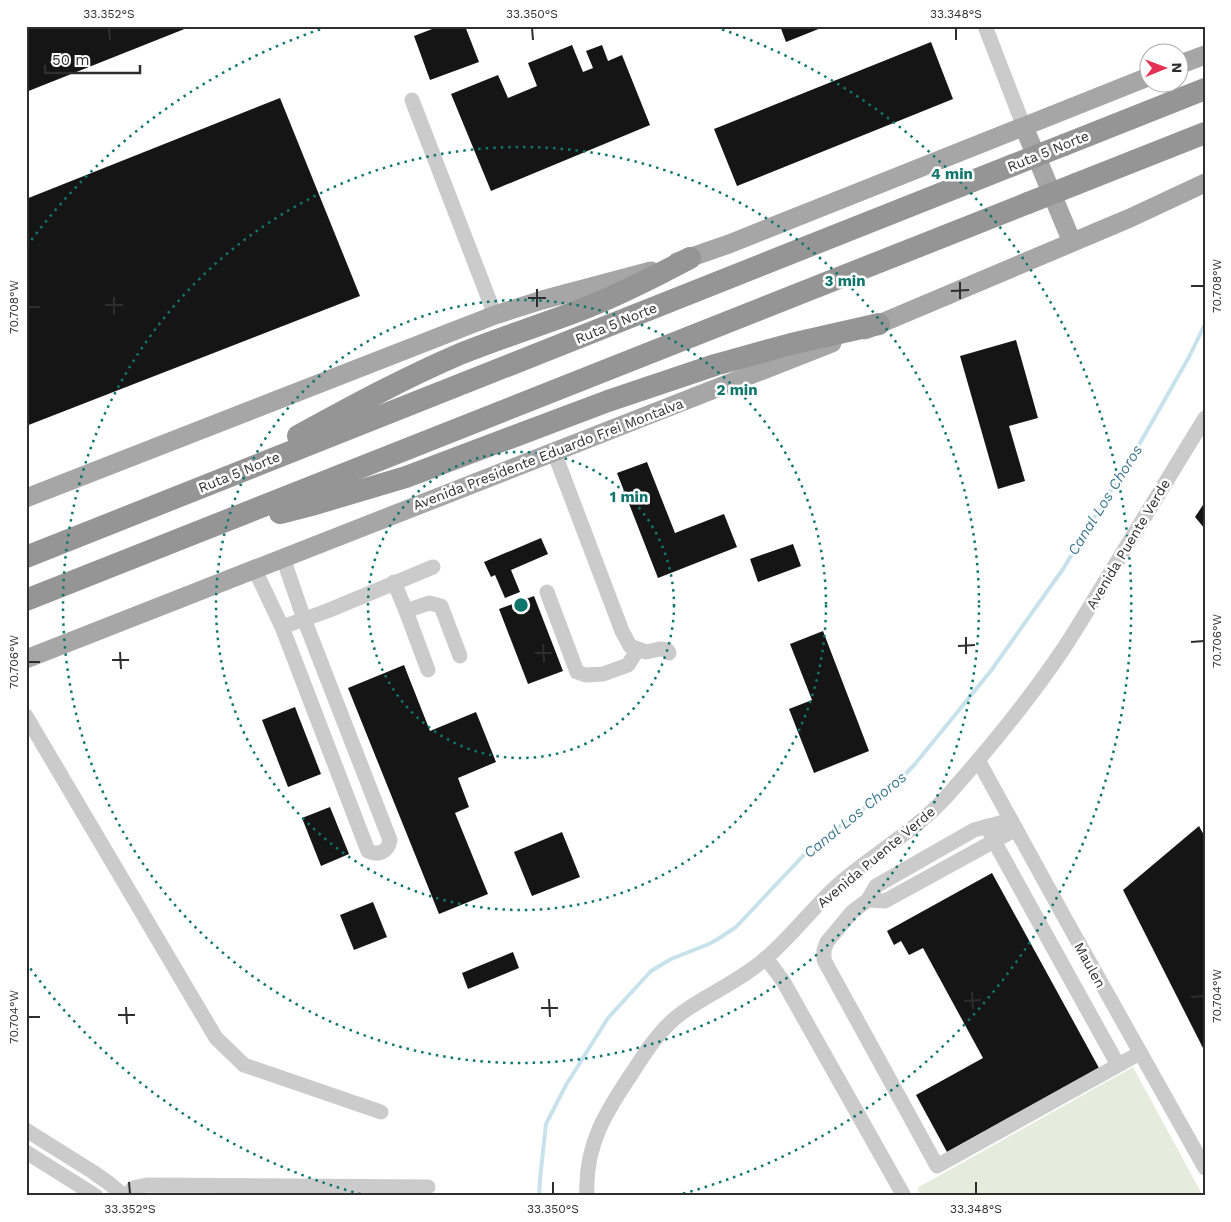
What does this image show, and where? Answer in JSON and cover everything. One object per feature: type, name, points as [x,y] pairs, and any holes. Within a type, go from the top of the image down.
[{"type":"highway","name":"Ruta 5 Norte","points":[[26,557],[1205,89]]},
{"type":"highway","points":[[26,600],[1205,133]]},
{"type":"highway","points":[[232,475],[335,416],[432,367],[483,345],[614,296],[690,258]]},
{"type":"highway","points":[[198,532],[315,504],[406,477],[608,401],[724,363],[790,344],[879,324]]},
{"type":"main road","points":[[1188,61],[1205,55]]},
{"type":"main road","points":[[26,498],[495,315],[542,300],[632,276],[729,244],[1138,81]]},
{"type":"main road","points":[[1024,127],[1072,242]]},
{"type":"main road","name":"Avenida Presidente Eduardo Frei Montalva","points":[[26,660],[879,324],[1130,218],[1205,183]]},
{"type":"street","points":[[985,26],[1024,127]]},
{"type":"street","points":[[412,100],[495,315]]},
{"type":"street","name":"Avenida Puente Verde","points":[[586,1196],[588,1168],[598,1129],[611,1103],[667,1025],[684,1012],[746,974],[766,958],[778,948],[839,884],[934,810],[1030,696],[1063,649],[1205,418]]},
{"type":"street","points":[[554,452],[622,631],[630,646],[646,652],[660,649],[667,650],[669,653]]},
{"type":"street","points":[[255,570],[282,627],[368,851],[374,853],[382,852],[388,847],[390,840],[304,619],[283,558]]},
{"type":"street","points":[[282,627],[433,567]]},
{"type":"street","points":[[394,582],[428,670]]},
{"type":"street","points":[[546,592],[577,672],[603,674],[628,665],[638,649]]},
{"type":"street","points":[[406,610],[429,603],[441,606],[460,656]]},
{"type":"street","points":[[26,716],[216,1038],[244,1065],[381,1112]]},
{"type":"street","name":"Maulen","points":[[978,760],[1205,1168]]},
{"type":"street","points":[[1014,825],[987,826],[974,830],[876,886],[868,900],[852,912],[827,942],[824,950],[824,960],[937,1166],[1140,1053]]},
{"type":"street","points":[[868,900],[885,901],[994,841],[1014,825]]},
{"type":"street","points":[[987,826],[1118,1065]]},
{"type":"street","points":[[766,958],[783,981],[904,1196]]},
{"type":"street","points":[[26,1130],[93,1172],[124,1196]]},
{"type":"street","points":[[26,1152],[96,1196]]},
{"type":"street","points":[[128,1196],[133,1188],[147,1184],[428,1186]]},
{"type":"green space","points":[[1133,1067],[1203,1196],[921,1196],[917,1188]]},
{"type":"green space","points":[[154,1190],[203,1193],[203,1196],[145,1196]]},
{"type":"green space","points":[[381,1190],[381,1196],[219,1196],[219,1191]]},
{"type":"building","points":[[26,26],[192,26],[26,92]]},
{"type":"building","points":[[440,26],[465,26],[479,62],[430,80],[414,36]]},
{"type":"building","points":[[780,26],[820,26],[821,28],[786,42]]},
{"type":"building","points":[[931,42],[953,99],[737,186],[714,129]]},
{"type":"building","points":[[572,45],[583,72],[593,68],[586,51],[602,45],[608,61],[622,55],[650,125],[491,191],[451,94],[498,75],[508,98],[537,86],[528,63]]},
{"type":"building","points":[[280,98],[360,296],[26,426],[26,199]]},
{"type":"building","points":[[1016,340],[1038,418],[1009,426],[1025,481],[998,489],[960,356]]},
{"type":"building","points":[[647,462],[675,533],[724,514],[737,547],[658,578],[617,473]]},
{"type":"building","points":[[1205,502],[1205,529],[1195,517]]},
{"type":"building","points":[[541,538],[548,554],[511,570],[520,592],[505,598],[495,575],[491,577],[484,562]]},
{"type":"building","points":[[793,544],[801,566],[758,582],[750,559]]},
{"type":"building","points":[[534,596],[563,671],[528,684],[499,609]]},
{"type":"building","points":[[823,631],[869,751],[814,773],[789,709],[812,700],[790,644]]},
{"type":"building","points":[[404,665],[430,731],[476,712],[496,762],[458,778],[469,807],[455,813],[488,894],[439,914],[348,688]]},
{"type":"building","points":[[295,707],[321,774],[288,787],[262,720]]},
{"type":"building","points":[[330,807],[349,854],[321,866],[302,818]]},
{"type":"building","points":[[1199,826],[1205,837],[1205,1052],[1123,890]]},
{"type":"building","points":[[562,832],[580,877],[532,896],[514,852]]},
{"type":"building","points":[[992,873],[1099,1068],[947,1152],[916,1095],[983,1058],[923,948],[909,955],[901,941],[894,945],[887,931]]},
{"type":"building","points":[[373,902],[387,937],[354,950],[340,915]]},
{"type":"building","points":[[513,952],[519,968],[468,989],[462,973]]},
{"type":"waterway","name":"Canal Los Choros","points":[[539,1196],[546,1124],[566,1085],[608,1018],[651,971],[671,959],[709,944],[736,927],[802,857],[820,841],[895,785],[915,764],[990,672],[1063,569],[1140,443],[1189,357],[1205,324]]}]
